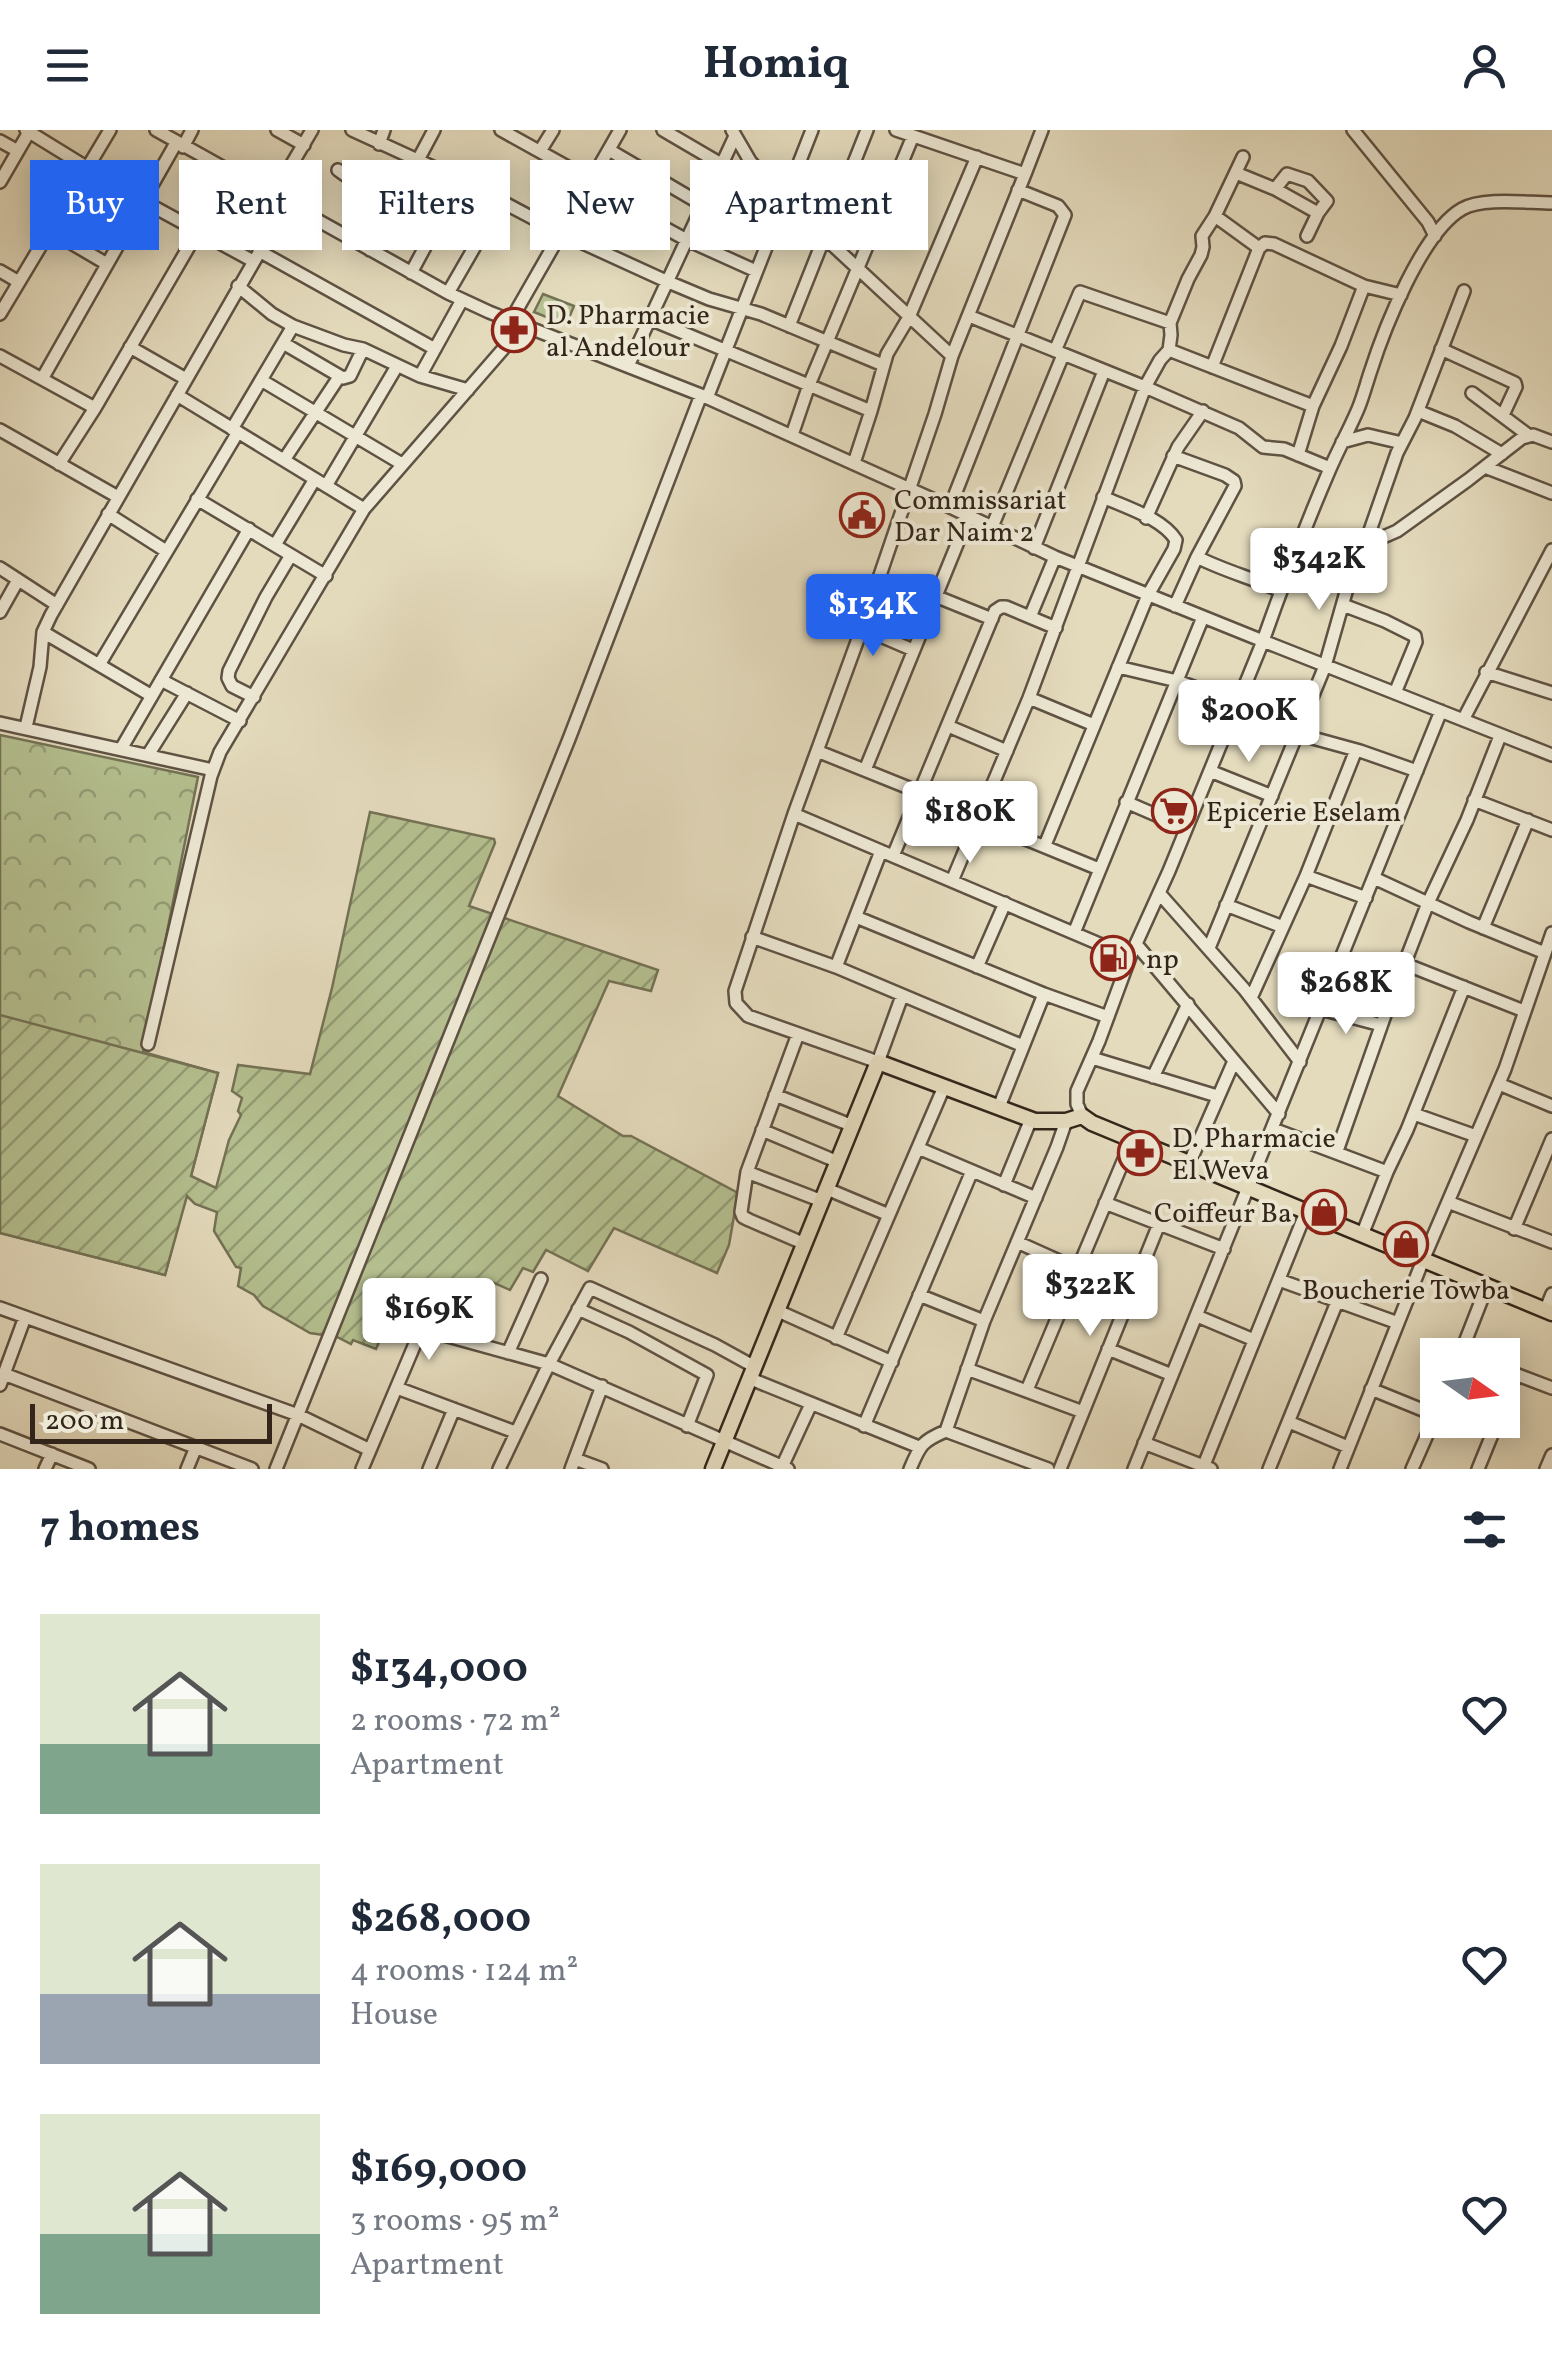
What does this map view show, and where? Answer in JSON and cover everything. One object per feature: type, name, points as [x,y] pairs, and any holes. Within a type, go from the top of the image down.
[{"type":"main road","points":[[713,1469],[878,1062],[1041,1122],[1082,1116],[1188,1164],[1549,1312]]},
{"type":"street","points":[[91,160],[110,130]]},
{"type":"street","points":[[156,130],[208,160]]},
{"type":"street","points":[[159,177],[192,130]]},
{"type":"street","points":[[277,130],[304,144]]},
{"type":"street","points":[[295,160],[312,130]]},
{"type":"street","points":[[352,130],[418,160],[434,130]]},
{"type":"street","points":[[379,144],[384,130]]},
{"type":"street","points":[[501,130],[554,160]]},
{"type":"street","points":[[540,151],[553,130]]},
{"type":"street","points":[[603,160],[620,130]]},
{"type":"street","points":[[663,130],[714,160]]},
{"type":"street","points":[[799,160],[812,130]]},
{"type":"street","points":[[855,160],[867,130]]},
{"type":"street","points":[[896,130],[1025,174]]},
{"type":"street","points":[[902,996],[878,1062],[748,1016],[736,1004],[735,992],[952,356],[1042,130]]},
{"type":"street","points":[[1353,130],[1428,222],[1435,236]]},
{"type":"street","points":[[0,182],[28,131],[75,160]]},
{"type":"street","points":[[723,160],[737,135]]},
{"type":"street","points":[[737,135],[750,160]]},
{"type":"street","points":[[792,435],[913,136]]},
{"type":"street","points":[[0,140],[18,151]]},
{"type":"street","points":[[609,150],[690,198]]},
{"type":"street","points":[[854,462],[883,365],[908,317],[977,157]]},
{"type":"street","points":[[952,881],[1029,698],[1145,388],[1169,350],[1170,323],[1204,247],[1202,236],[1243,157]]},
{"type":"street","points":[[338,170],[342,173]]},
{"type":"street","points":[[1236,173],[1275,189],[1318,214]]},
{"type":"street","points":[[1275,189],[1288,174],[1308,181],[1328,201],[1307,236]]},
{"type":"street","points":[[950,506],[1065,215],[1058,206],[1018,190]]},
{"type":"street","points":[[1082,1116],[1077,1091],[1263,641],[1330,468],[1359,407],[1401,295],[1421,255],[1447,220],[1475,203],[1552,203]]},
{"type":"street","points":[[1215,216],[1260,248]]},
{"type":"street","points":[[670,230],[756,271]]},
{"type":"street","points":[[628,366],[690,230]]},
{"type":"street","points":[[1212,368],[1265,243],[1364,286],[1401,295]]},
{"type":"street","points":[[0,314],[37,250]]},
{"type":"street","points":[[83,250],[107,264]]},
{"type":"street","points":[[42,379],[115,250]]},
{"type":"street","points":[[60,464],[187,250]]},
{"type":"street","points":[[242,250],[436,349]]},
{"type":"street","points":[[26,727],[40,668],[43,632],[260,250]]},
{"type":"street","points":[[370,250],[462,300],[704,396],[1056,558],[1552,755]]},
{"type":"street","points":[[411,274],[424,250]]},
{"type":"street","points":[[448,293],[473,250]]},
{"type":"street","points":[[511,320],[552,250]]},
{"type":"street","points":[[597,250],[666,282],[883,365]]},
{"type":"street","points":[[276,1469],[763,250]]},
{"type":"street","points":[[789,326],[819,250]]},
{"type":"street","points":[[839,250],[952,356]]},
{"type":"street","points":[[0,271],[19,282]]},
{"type":"street","points":[[238,286],[272,314],[294,326],[363,350],[420,376],[468,390]]},
{"type":"street","points":[[1298,455],[1313,406],[1364,286]]},
{"type":"street","points":[[1209,948],[1325,666],[1342,606],[1402,443],[1464,291]]},
{"type":"street","points":[[992,527],[1080,292],[1170,323]]},
{"type":"street","points":[[420,376],[462,300]]},
{"type":"street","points":[[969,316],[1204,411],[1239,428],[1263,446],[1284,449],[1330,468]]},
{"type":"street","points":[[650,318],[871,410]]},
{"type":"street","points":[[148,1044],[220,752],[364,509],[524,325]]},
{"type":"street","points":[[99,665],[294,326]]},
{"type":"street","points":[[283,344],[346,378],[363,350]]},
{"type":"street","points":[[130,347],[186,379]]},
{"type":"street","points":[[1442,349],[1515,384],[1503,416]]},
{"type":"street","points":[[1169,350],[1313,406]]},
{"type":"street","points":[[2,362],[95,408]]},
{"type":"street","points":[[275,545],[355,436],[397,366]]},
{"type":"street","points":[[1034,548],[1104,371]]},
{"type":"street","points":[[284,460],[339,377]]},
{"type":"street","points":[[261,380],[402,464]]},
{"type":"street","points":[[1472,392],[1528,436]]},
{"type":"street","points":[[176,395],[364,509]]},
{"type":"street","points":[[1146,518],[1174,456],[1204,411]]},
{"type":"street","points":[[1418,411],[1456,426],[1502,454]]},
{"type":"street","points":[[0,430],[118,497]]},
{"type":"street","points":[[1365,546],[1397,531],[1528,436],[1533,434],[1552,442]]},
{"type":"street","points":[[1342,442],[1368,435],[1402,443]]},
{"type":"street","points":[[1174,456],[1225,475],[1235,486],[1175,606]]},
{"type":"street","points":[[1485,468],[1552,493]]},
{"type":"street","points":[[1045,845],[1148,595],[1176,540],[1162,525],[1103,497]]},
{"type":"street","points":[[197,499],[326,576]]},
{"type":"street","points":[[108,514],[166,551]]},
{"type":"street","points":[[865,770],[970,516]]},
{"type":"street","points":[[121,749],[249,529]]},
{"type":"street","points":[[1463,720],[1552,550]]},
{"type":"street","points":[[254,698],[232,686],[229,670],[291,554]]},
{"type":"street","points":[[1197,557],[1281,591]]},
{"type":"street","points":[[1030,617],[1056,558]]},
{"type":"street","points":[[0,568],[57,605]]},
{"type":"street","points":[[0,612],[18,580]]},
{"type":"street","points":[[935,596],[992,619]]},
{"type":"street","points":[[836,967],[887,853],[920,792],[995,611],[1001,606],[1056,628]]},
{"type":"street","points":[[1342,606],[1415,636],[1395,693]]},
{"type":"street","points":[[1074,933],[1203,618]]},
{"type":"street","points":[[862,628],[913,650]]},
{"type":"street","points":[[43,632],[152,696]]},
{"type":"street","points":[[1118,667],[1177,681],[1238,702]]},
{"type":"street","points":[[1486,672],[1552,693]]},
{"type":"street","points":[[161,680],[240,721]]},
{"type":"street","points":[[148,756],[188,693]]},
{"type":"street","points":[[1029,698],[1094,725]]},
{"type":"street","points":[[1134,1469],[1441,711]]},
{"type":"street","points":[[0,723],[213,770]]},
{"type":"street","points":[[948,726],[1007,751]]},
{"type":"street","points":[[1298,734],[1417,771]]},
{"type":"street","points":[[1337,1151],[1428,903],[1500,736]]},
{"type":"street","points":[[1251,998],[1306,876],[1356,750]]},
{"type":"street","points":[[817,751],[920,792]]},
{"type":"street","points":[[1210,771],[1272,796]]},
{"type":"street","points":[[1474,800],[1552,830]]},
{"type":"street","points":[[1126,802],[1186,828]]},
{"type":"street","points":[[794,814],[1130,957]]},
{"type":"street","points":[[979,820],[1099,869]]},
{"type":"street","points":[[1483,928],[1528,820]]},
{"type":"street","points":[[1306,876],[1366,898]]},
{"type":"street","points":[[1374,878],[1545,952]]},
{"type":"street","points":[[1159,893],[1251,998],[1300,1062]]},
{"type":"street","points":[[977,967],[1005,903]]},
{"type":"street","points":[[1226,905],[1284,926]]},
{"type":"street","points":[[856,918],[1108,1017]]},
{"type":"street","points":[[1340,1469],[1498,1084],[1552,933]]},
{"type":"street","points":[[752,937],[836,967],[1023,1046]]},
{"type":"street","points":[[1136,944],[1279,1114]]},
{"type":"street","points":[[1405,964],[1524,1011]]},
{"type":"street","points":[[1362,1235],[1464,987]]},
{"type":"street","points":[[999,1107],[1044,994]]},
{"type":"street","points":[[1153,1077],[1188,1004]]},
{"type":"street","points":[[1321,1009],[1381,1025]]},
{"type":"street","points":[[798,1034],[747,1172],[742,1203],[743,1217],[805,1244]]},
{"type":"street","points":[[1092,1058],[1217,1096]]},
{"type":"street","points":[[1188,1164],[1234,1061]]},
{"type":"street","points":[[1498,1084],[1552,1106]]},
{"type":"street","points":[[836,1338],[944,1086]]},
{"type":"street","points":[[774,1095],[852,1126]]},
{"type":"street","points":[[1414,1114],[1476,1136]]},
{"type":"street","points":[[1004,1185],[1031,1119]]},
{"type":"street","points":[[946,1431],[984,1321],[1066,1121]]},
{"type":"street","points":[[1273,1128],[1387,1172]]},
{"type":"street","points":[[762,1130],[838,1162]]},
{"type":"street","points":[[1026,1390],[1132,1140]]},
{"type":"street","points":[[1514,1228],[1551,1143]]},
{"type":"street","points":[[918,1148],[1036,1198]]},
{"type":"street","points":[[747,1172],[889,1216]]},
{"type":"street","points":[[864,1426],[972,1172]]},
{"type":"street","points":[[1448,1202],[1552,1242]]},
{"type":"street","points":[[1105,1203],[1224,1249]]},
{"type":"street","points":[[1144,1443],[1207,1467],[1306,1212]]},
{"type":"street","points":[[1060,1469],[1159,1224]]},
{"type":"street","points":[[1017,1242],[1078,1269]]},
{"type":"street","points":[[508,1353],[542,1279]]},
{"type":"street","points":[[1279,1280],[1398,1323]]},
{"type":"street","points":[[1468,1338],[1486,1286]]},
{"type":"street","points":[[499,1469],[548,1364],[590,1288],[715,1345],[753,1373],[811,1404],[919,1448]]},
{"type":"street","points":[[1549,1312],[1552,1294]]},
{"type":"street","points":[[919,1295],[984,1321]]},
{"type":"street","points":[[1270,1469],[1337,1302]]},
{"type":"street","points":[[0,1308],[298,1415],[370,1450]]},
{"type":"street","points":[[578,1309],[707,1375],[688,1426]]},
{"type":"street","points":[[778,1311],[892,1362]]},
{"type":"street","points":[[25,1316],[2,1379],[252,1469]]},
{"type":"street","points":[[1197,1316],[1254,1340]]},
{"type":"street","points":[[362,1469],[417,1339],[426,1330],[548,1364],[784,1468],[811,1404]]},
{"type":"street","points":[[1108,1349],[1172,1375]]},
{"type":"street","points":[[967,1369],[1083,1412]]},
{"type":"street","points":[[1520,1376],[1552,1388]]},
{"type":"street","points":[[602,1386],[573,1464],[602,1469]]},
{"type":"street","points":[[397,1388],[514,1432]]},
{"type":"street","points":[[1372,1390],[1420,1406]]},
{"type":"street","points":[[429,1469],[454,1409]]},
{"type":"street","points":[[1288,1422],[1348,1447]]},
{"type":"street","points":[[910,1469],[926,1440],[946,1431],[1048,1469]]},
{"type":"street","points":[[0,1434],[89,1469]]},
{"type":"street","points":[[1412,1469],[1425,1438]]},
{"type":"street","points":[[1478,1469],[1491,1438]]},
{"type":"street","points":[[187,1469],[196,1448]]},
{"type":"street","points":[[45,1469],[52,1454]]},
{"type":"green space","points":[[543,294],[574,306],[566,325],[534,312]]},
{"type":"green space","points":[[0,735],[198,777],[143,1052],[218,1073],[165,1275],[0,1233]]},
{"type":"green space","points":[[370,812],[494,839],[469,906],[658,970],[651,991],[609,981],[558,1096],[623,1136],[631,1136],[738,1193],[729,1245],[717,1273],[614,1228],[588,1271],[546,1250],[533,1272],[523,1268],[510,1290],[492,1282],[471,1292],[460,1311],[410,1287],[395,1299],[376,1349],[353,1340],[351,1344],[337,1337],[310,1333],[263,1306],[238,1286],[241,1268],[236,1267],[214,1231],[217,1212],[195,1204],[187,1196],[165,1275],[0,1233],[0,1015],[218,1073],[191,1176],[216,1188],[229,1140],[241,1115],[238,1111],[242,1098],[232,1091],[238,1065],[310,1074]]},
{"type":"place","name":"D. Pharmacie al Andelour","points":[[514,330]]},
{"type":"place","name":"Commissariat Dar Naim 2","points":[[862,515]]},
{"type":"place","name":"Epicerie Eselam","points":[[1174,811]]},
{"type":"place","name":"np","points":[[1113,958]]},
{"type":"place","name":"D. Pharmacie El Weva","points":[[1140,1153]]},
{"type":"place","name":"Coiffeur Ba","points":[[1324,1212]]},
{"type":"place","name":"Boucherie Towba","points":[[1406,1244]]}]
